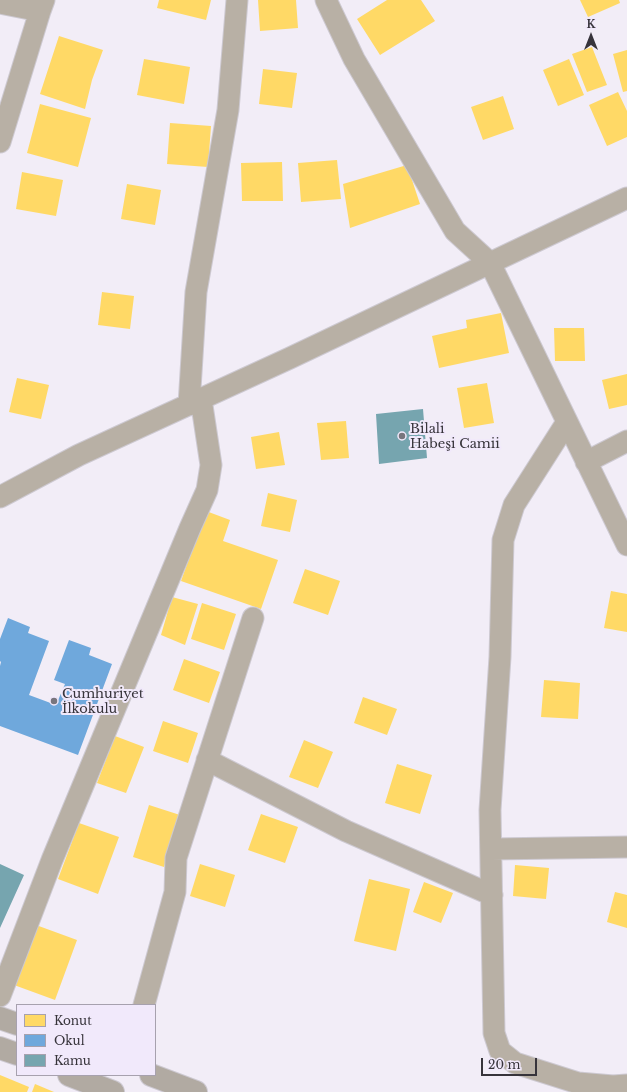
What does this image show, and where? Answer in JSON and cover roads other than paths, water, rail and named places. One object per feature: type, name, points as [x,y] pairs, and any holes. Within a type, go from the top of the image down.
[{"type":"main road","points":[[0,1018],[16,1024]]},
{"type":"main road","points":[[0,1048],[16,1054]]},
{"type":"main road","points":[[72,1076],[113,1092]]},
{"type":"main road","points":[[154,1076],[196,1092]]},
{"type":"street","points":[[0,996],[52,860],[207,490],[211,465],[195,402],[196,292],[228,110],[237,0]]},
{"type":"street","points":[[326,0],[354,59],[455,231],[490,262],[627,545]]},
{"type":"street","points":[[0,3],[42,6],[0,142]]},
{"type":"street","points":[[0,497],[79,455],[195,402],[627,198]]},
{"type":"street","points":[[567,422],[514,504],[503,540],[500,656],[490,810],[494,1033],[500,1051],[515,1063],[577,1088],[627,1085]]},
{"type":"street","points":[[586,462],[627,441]]},
{"type":"street","points":[[144,1004],[175,892],[176,858],[253,618]]},
{"type":"street","points":[[207,760],[346,830],[492,895]]},
{"type":"street","points":[[491,849],[627,847]]},
{"type":"place","name":"Bilali Habeşi Camii","points":[[402,436]]},
{"type":"place","name":"Cumhuriyet İlkokulu","points":[[54,701]]}]
